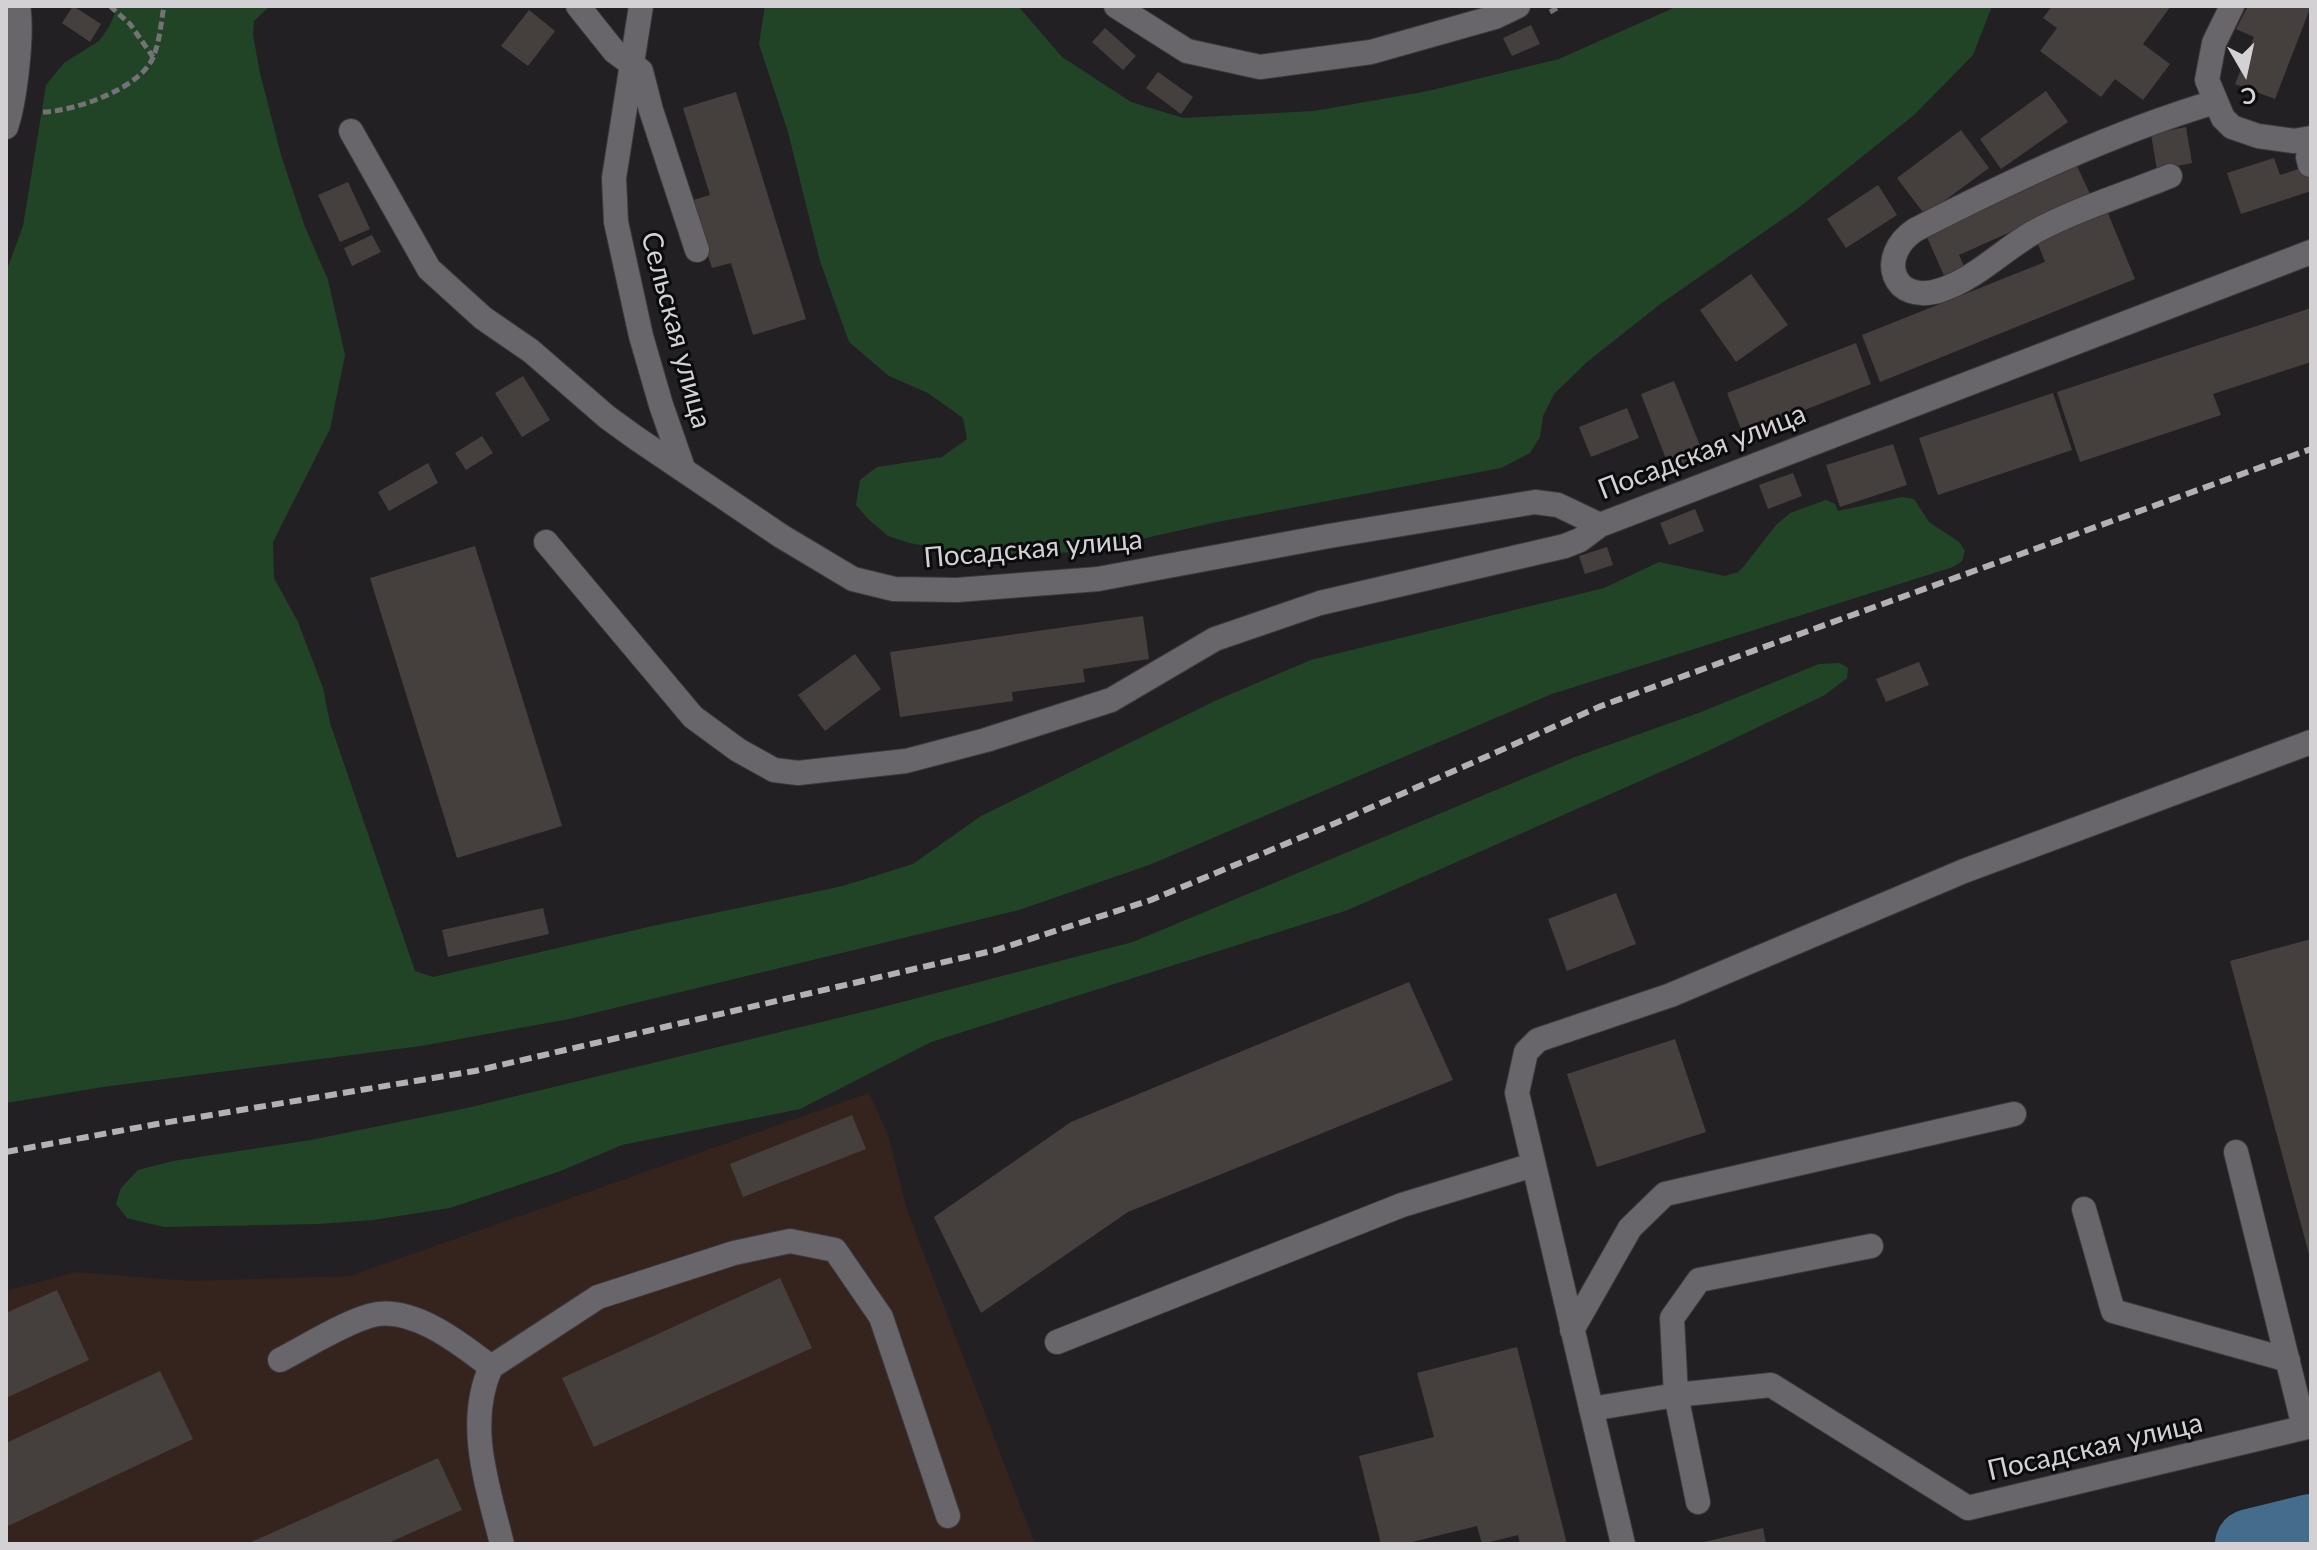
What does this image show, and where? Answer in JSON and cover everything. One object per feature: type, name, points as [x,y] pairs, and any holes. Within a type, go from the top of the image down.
[{"type":"street","points":[[8,120],[19,37],[18,6]]},
{"type":"street","points":[[578,6],[608,45],[641,71],[697,250]]},
{"type":"street","name":"Сельская улица","points":[[641,6],[618,141],[614,178],[616,222],[641,336],[683,468],[781,536],[853,579]]},
{"type":"street","points":[[1116,6],[1187,51],[1260,67],[1371,52],[1518,6]]},
{"type":"street","points":[[2232,6],[2214,43],[2207,80],[2215,102],[2223,118],[2232,127],[2245,132],[2294,141],[2311,138],[2310,165]]},
{"type":"street","points":[[2170,176],[2036,231],[1957,284],[1943,290],[1913,294],[1899,284],[1892,260],[1895,249],[1902,238],[1915,230],[2055,163],[2178,113],[2215,102]]},
{"type":"street","points":[[351,131],[429,269],[483,318],[531,351],[607,417],[683,468]]},
{"type":"street","name":"Посадская улица","points":[[853,579],[894,589],[957,590],[1098,579],[1535,502],[1558,505],[1600,525],[2311,252]]},
{"type":"street","points":[[546,542],[693,717],[738,750],[774,770],[798,773],[906,761],[986,740],[1111,700],[1215,639],[1320,603],[1565,546],[1580,540],[1600,525]]},
{"type":"street","points":[[1623,1544],[1517,1093],[1526,1052],[1538,1040],[1671,995],[1964,871],[2311,742]]},
{"type":"street","points":[[1572,1330],[1630,1228],[1665,1194],[2014,1114]]},
{"type":"street","points":[[2236,1152],[2288,1360],[2308,1426]]},
{"type":"street","points":[[1057,1342],[1402,1205],[1533,1165]]},
{"type":"street","points":[[2084,1209],[2113,1311],[2288,1360]]},
{"type":"street","points":[[502,1544],[481,1457],[479,1411],[482,1386],[491,1367],[598,1297],[734,1253],[790,1241],[835,1250],[881,1317],[948,1516]]},
{"type":"street","points":[[1698,1502],[1676,1395],[1672,1318],[1699,1280],[1871,1246]]},
{"type":"street","points":[[280,1360],[372,1315],[406,1316],[447,1333],[491,1367]]},
{"type":"street","name":"Посадская улица","points":[[1591,1409],[1676,1395],[1771,1385],[1968,1508],[2308,1426]]},
{"type":"path","points":[[110,6],[130,24],[154,57]]},
{"type":"path","points":[[8,120],[65,111],[133,83],[154,57],[164,6]]},
{"type":"shaded area","points":[[869,1093],[888,1135],[907,1210],[1035,1544],[6,1544],[6,1291],[76,1272],[190,1281],[350,1276]]},
{"type":"green space","points":[[118,6],[270,6],[254,21],[253,35],[260,73],[281,155],[305,227],[328,280],[345,355],[330,429],[273,542],[274,578],[298,622],[323,688],[330,723],[415,971],[433,977],[843,886],[913,864],[981,816],[1217,700],[1311,660],[1604,588],[1659,562],[1725,576],[1738,572],[1776,525],[1790,513],[1826,500],[1835,504],[1838,511],[1902,497],[1914,499],[1929,522],[1959,542],[1965,551],[1962,561],[1953,567],[1552,694],[1149,865],[1019,910],[569,1019],[421,1046],[103,1087],[6,1103],[6,272],[23,226],[46,85],[64,63],[99,41]]},
{"type":"green space","points":[[765,6],[1018,6],[1062,57],[1131,102],[1183,118],[1314,111],[1428,91],[1559,59],[1678,6],[1992,6],[1973,55],[1914,115],[1797,209],[1659,305],[1587,362],[1554,394],[1543,416],[1540,437],[1530,453],[1501,468],[1217,522],[1083,552],[971,555],[888,536],[856,505],[860,480],[877,467],[942,457],[967,439],[963,418],[928,393],[889,376],[849,342],[820,261],[788,132],[759,44]]},
{"type":"green space","points":[[1840,663],[1848,668],[1847,678],[1825,695],[1708,751],[1348,910],[931,1042],[800,1109],[622,1145],[558,1172],[450,1208],[373,1220],[164,1227],[127,1218],[116,1204],[121,1188],[138,1170],[173,1161],[311,1140],[467,1108],[875,1009],[1133,942],[1575,757],[1701,712],[1819,664]]},
{"type":"building","points":[[73,6],[101,24],[90,42],[62,23]]},
{"type":"building","points":[[2052,6],[2171,6],[2143,44],[2170,64],[2143,100],[2115,79],[2101,97],[2040,51],[2057,28],[2043,18]]},
{"type":"building","points":[[2248,6],[2311,6],[2275,99],[2235,84],[2254,37],[2236,29]]},
{"type":"building","points":[[529,10],[555,31],[528,66],[501,46]]},
{"type":"building","points":[[1531,25],[1540,44],[1512,56],[1503,38]]},
{"type":"building","points":[[1105,28],[1136,56],[1123,70],[1092,42]]},
{"type":"building","points":[[1158,72],[1193,97],[1181,114],[1146,88]]},
{"type":"building","points":[[2046,91],[2068,122],[2001,169],[1980,139]]},
{"type":"building","points":[[736,92],[806,319],[753,335],[731,263],[712,268],[690,201],[710,195],[683,108]]},
{"type":"building","points":[[2186,127],[2192,163],[2157,170],[2151,134]]},
{"type":"building","points":[[1961,130],[1989,168],[1925,215],[1897,178]]},
{"type":"building","points":[[2274,158],[2280,175],[2311,165],[2311,191],[2241,214],[2227,173]]},
{"type":"building","points":[[2077,166],[2091,196],[1959,255],[1966,271],[1946,280],[1926,235]]},
{"type":"building","points":[[348,182],[370,229],[340,242],[318,195]]},
{"type":"building","points":[[1878,185],[1897,215],[1846,248],[1827,219]]},
{"type":"building","points":[[2107,211],[2135,279],[1880,382],[1862,335],[2045,262],[2036,239]]},
{"type":"building","points":[[372,235],[381,252],[352,266],[344,248]]},
{"type":"building","points":[[1751,274],[1788,325],[1736,362],[1700,310]]},
{"type":"building","points":[[2311,308],[2311,362],[2213,394],[2221,415],[2080,462],[2057,392]]},
{"type":"building","points":[[1856,343],[1871,384],[1743,434],[1727,393]]},
{"type":"building","points":[[523,376],[550,420],[522,437],[495,393]]},
{"type":"building","points":[[1674,381],[1705,458],[1671,472],[1641,394]]},
{"type":"building","points":[[2053,393],[2072,450],[1938,495],[1919,438]]},
{"type":"building","points":[[1627,408],[1639,438],[1591,457],[1579,427]]},
{"type":"building","points":[[482,436],[493,453],[466,470],[455,453]]},
{"type":"building","points":[[1893,444],[1907,485],[1840,507],[1826,465]]},
{"type":"building","points":[[428,463],[438,483],[389,511],[378,492]]},
{"type":"building","points":[[1793,473],[1802,496],[1768,509],[1759,485]]},
{"type":"building","points":[[1695,509],[1704,531],[1669,545],[1660,523]]},
{"type":"building","points":[[475,546],[562,826],[457,858],[370,578]]},
{"type":"building","points":[[1607,547],[1613,565],[1585,574],[1579,556]]},
{"type":"building","points":[[1143,616],[1149,659],[1083,669],[1085,682],[1012,692],[1013,701],[900,717],[890,652]]},
{"type":"building","points":[[855,654],[881,689],[825,731],[798,695]]},
{"type":"building","points":[[1919,662],[1929,685],[1886,702],[1876,679]]},
{"type":"building","points":[[1616,893],[1636,944],[1567,971],[1548,919]]},
{"type":"building","points":[[543,908],[549,934],[448,957],[442,930]]},
{"type":"building","points":[[2311,939],[2311,1258],[2310,1258],[2230,961]]},
{"type":"building","points":[[1409,982],[1453,1080],[1128,1212],[981,1313],[934,1217],[1071,1122]]},
{"type":"building","points":[[1675,1039],[1706,1132],[1597,1167],[1567,1074]]},
{"type":"building","points":[[852,1115],[866,1149],[743,1197],[730,1164]]},
{"type":"building","points":[[780,1278],[812,1348],[594,1447],[562,1378]]},
{"type":"building","points":[[57,1290],[89,1360],[6,1398],[6,1313]]},
{"type":"building","points":[[1517,1347],[1567,1544],[1520,1544],[1518,1535],[1482,1544],[1477,1526],[1404,1544],[1381,1544],[1359,1456],[1434,1437],[1417,1373]]},
{"type":"building","points":[[160,1371],[193,1439],[6,1527],[6,1443]]},
{"type":"building","points":[[438,1458],[462,1510],[386,1544],[247,1544]]},
{"type":"building","points":[[1763,1528],[1766,1544],[1700,1544],[1700,1543]]},
{"type":"waterway","points":[[2250,1544],[2311,1529]]},
{"type":"railway","points":[[6,1152],[475,1071],[996,950],[1151,900],[1338,822],[1601,706],[2311,449]]}]
